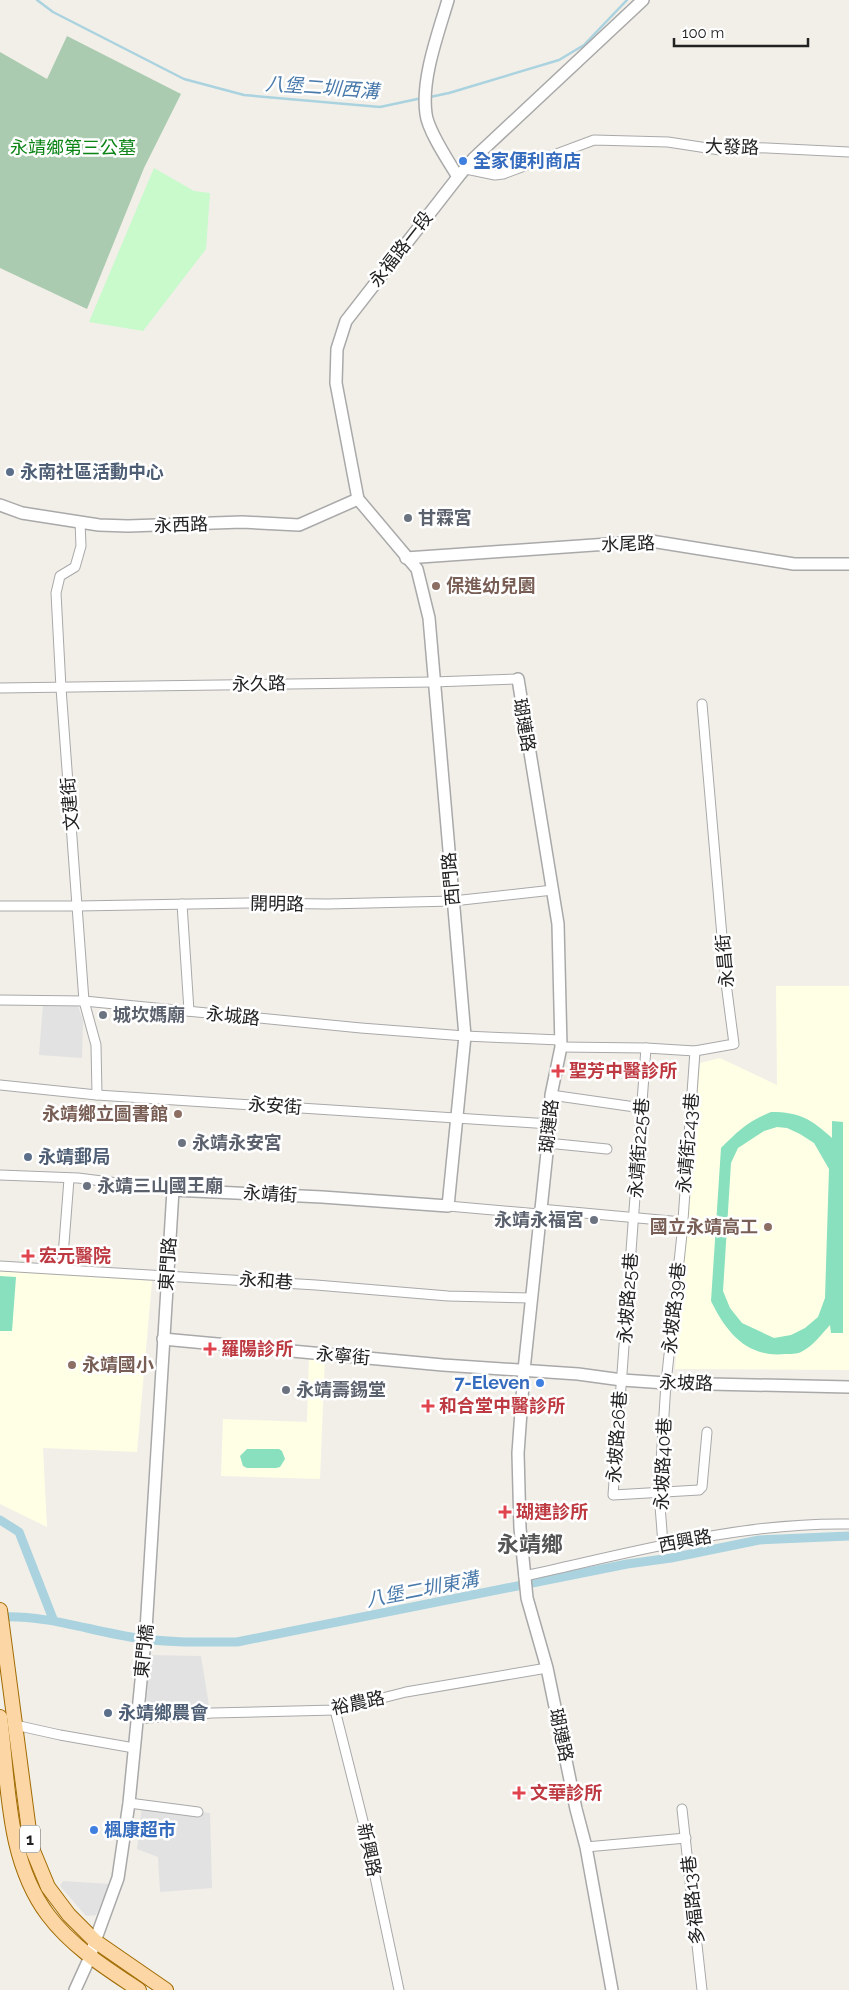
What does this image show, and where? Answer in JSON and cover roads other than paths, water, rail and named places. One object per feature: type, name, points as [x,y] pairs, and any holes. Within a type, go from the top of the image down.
[{"type":"main road","name":"1","points":[[0,1610],[25,1811],[34,1852],[48,1887],[69,1916],[94,1940],[166,1990]]},
{"type":"main road","name":"1","points":[[0,1717],[17,1849],[33,1892],[48,1915],[90,1957],[139,1990]]},
{"type":"street","points":[[448,0],[427,77],[426,115],[435,138],[462,173]]},
{"type":"street","name":"永福路一段","points":[[406,558],[358,499],[336,383],[337,349],[346,321],[474,158],[643,0]]},
{"type":"street","name":"大發路","points":[[462,173],[503,174],[594,140],[668,142],[720,150],[744,147],[849,152]]},
{"type":"street","name":"永西路","points":[[0,505],[22,513],[80,522],[128,526],[242,522],[299,525],[358,499]]},
{"type":"street","name":"文建街","points":[[80,522],[80,546],[75,567],[60,576],[56,593],[61,688],[84,1001],[96,1045],[97,1094]]},
{"type":"street","name":"水尾路","points":[[406,558],[651,541],[794,564],[849,564]]},
{"type":"street","name":"西門路","points":[[406,558],[417,569],[429,618],[433,682],[465,1036],[448,1206]]},
{"type":"street","name":"永久路","points":[[0,688],[248,683],[433,682],[518,679]]},
{"type":"street","name":"瑚璉路","points":[[518,679],[518,691],[558,924],[561,1043],[551,1095],[550,1124],[524,1370],[518,1453],[520,1528],[527,1598],[547,1668],[576,1809],[586,1847],[612,1990]]},
{"type":"street","name":"永昌街","points":[[561,1043],[695,1051],[734,1044],[726,983],[702,704]]},
{"type":"street","name":"開明路","points":[[0,906],[327,904],[453,901],[553,890]]},
{"type":"street","points":[[182,904],[189,1011]]},
{"type":"street","name":"永城路","points":[[0,1000],[84,1001],[351,1028],[561,1043]]},
{"type":"street","name":"永靖街225巷","points":[[633,1217],[646,1048]]},
{"type":"street","name":"永靖街243巷","points":[[682,1234],[695,1051]]},
{"type":"street","name":"永安街","points":[[0,1084],[97,1094],[550,1124]]},
{"type":"street","points":[[551,1095],[642,1108]]},
{"type":"street","points":[[547,1143],[607,1149]]},
{"type":"street","name":"永靖街","points":[[0,1174],[78,1178],[173,1190],[322,1197],[633,1217],[682,1222]]},
{"type":"street","points":[[62,1269],[69,1179]]},
{"type":"street","name":"東門路","points":[[163,1339],[173,1190]]},
{"type":"street","name":"永坡路25巷","points":[[622,1380],[633,1217]]},
{"type":"street","name":"永坡路39巷","points":[[666,1383],[682,1234]]},
{"type":"street","name":"永和巷","points":[[0,1266],[168,1275],[448,1296],[531,1298]]},
{"type":"street","name":"永寧街","points":[[163,1339],[444,1365],[524,1370]]},
{"type":"street","name":"東門橋","points":[[75,1990],[90,1957],[94,1940],[118,1878],[129,1803],[146,1630],[163,1339]]},
{"type":"street","name":"永坡路","points":[[524,1370],[666,1383],[849,1386]]},
{"type":"street","name":"永坡路26巷","points":[[622,1380],[613,1495],[658,1493]]},
{"type":"street","name":"永坡路40巷","points":[[663,1544],[658,1493],[666,1383]]},
{"type":"street","points":[[658,1493],[699,1490],[702,1487],[707,1432]]},
{"type":"street","name":"西興路","points":[[524,1577],[663,1544],[809,1523],[849,1524]]},
{"type":"street","name":"裕農路","points":[[136,1719],[212,1712],[336,1710],[406,1692],[547,1668]]},
{"type":"street","name":"新興路","points":[[336,1710],[364,1825],[399,1990]]},
{"type":"street","points":[[15,1725],[134,1748]]},
{"type":"street","points":[[129,1803],[198,1812]]},
{"type":"street","name":"多福路13巷","points":[[682,1809],[702,1990]]},
{"type":"street","points":[[586,1847],[686,1838]]},
{"type":"waterway","name":"八堡二圳西溝","points":[[37,0],[53,12],[184,79],[244,95],[380,107],[422,98]]},
{"type":"waterway","name":"八堡二圳西溝","points":[[430,97],[559,60],[584,45],[627,0]]},
{"type":"waterway","points":[[0,1520],[19,1532],[53,1619]]},
{"type":"waterway","name":"八堡二圳東溝","points":[[0,1617],[36,1618],[149,1640],[237,1642],[627,1564],[671,1558],[759,1540],[849,1536]]},
{"type":"place","name":"全家便利商店","points":[[463,161]]},
{"type":"place","name":"永南社區活動中心","points":[[10,472]]},
{"type":"place","name":"甘霖宮","points":[[408,518]]},
{"type":"place","name":"保進幼兒園","points":[[436,586]]},
{"type":"place","name":"城坎媽廟","points":[[103,1015]]},
{"type":"place","name":"聖芳中醫診所","points":[[558,1071]]},
{"type":"place","name":"永靖鄉立圖書館","points":[[178,1114]]},
{"type":"place","name":"永靖永安宮","points":[[182,1143]]},
{"type":"place","name":"永靖郵局","points":[[28,1157]]},
{"type":"place","name":"永靖三山國王廟","points":[[87,1186]]},
{"type":"place","name":"永靖永福宮","points":[[594,1220]]},
{"type":"place","name":"國立永靖高工","points":[[768,1227]]},
{"type":"place","name":"宏元醫院","points":[[28,1256]]},
{"type":"place","name":"羅陽診所","points":[[210,1349]]},
{"type":"place","name":"永靖國小","points":[[72,1365]]},
{"type":"place","name":"7-Eleven","points":[[540,1383]]},
{"type":"place","name":"永靖壽錫堂","points":[[286,1390]]},
{"type":"place","name":"和合堂中醫診所","points":[[428,1406]]},
{"type":"place","name":"瑚連診所","points":[[505,1512]]},
{"type":"place","name":"永靖鄉農會","points":[[108,1713]]},
{"type":"place","name":"文華診所","points":[[519,1793]]},
{"type":"place","name":"楓康超市","points":[[94,1830]]},
{"type":"district","name":"永靖鄉","points":[[530,1544]]},
{"type":"park label","name":"永靖鄉第三公墓","points":[[73,148]]}]
